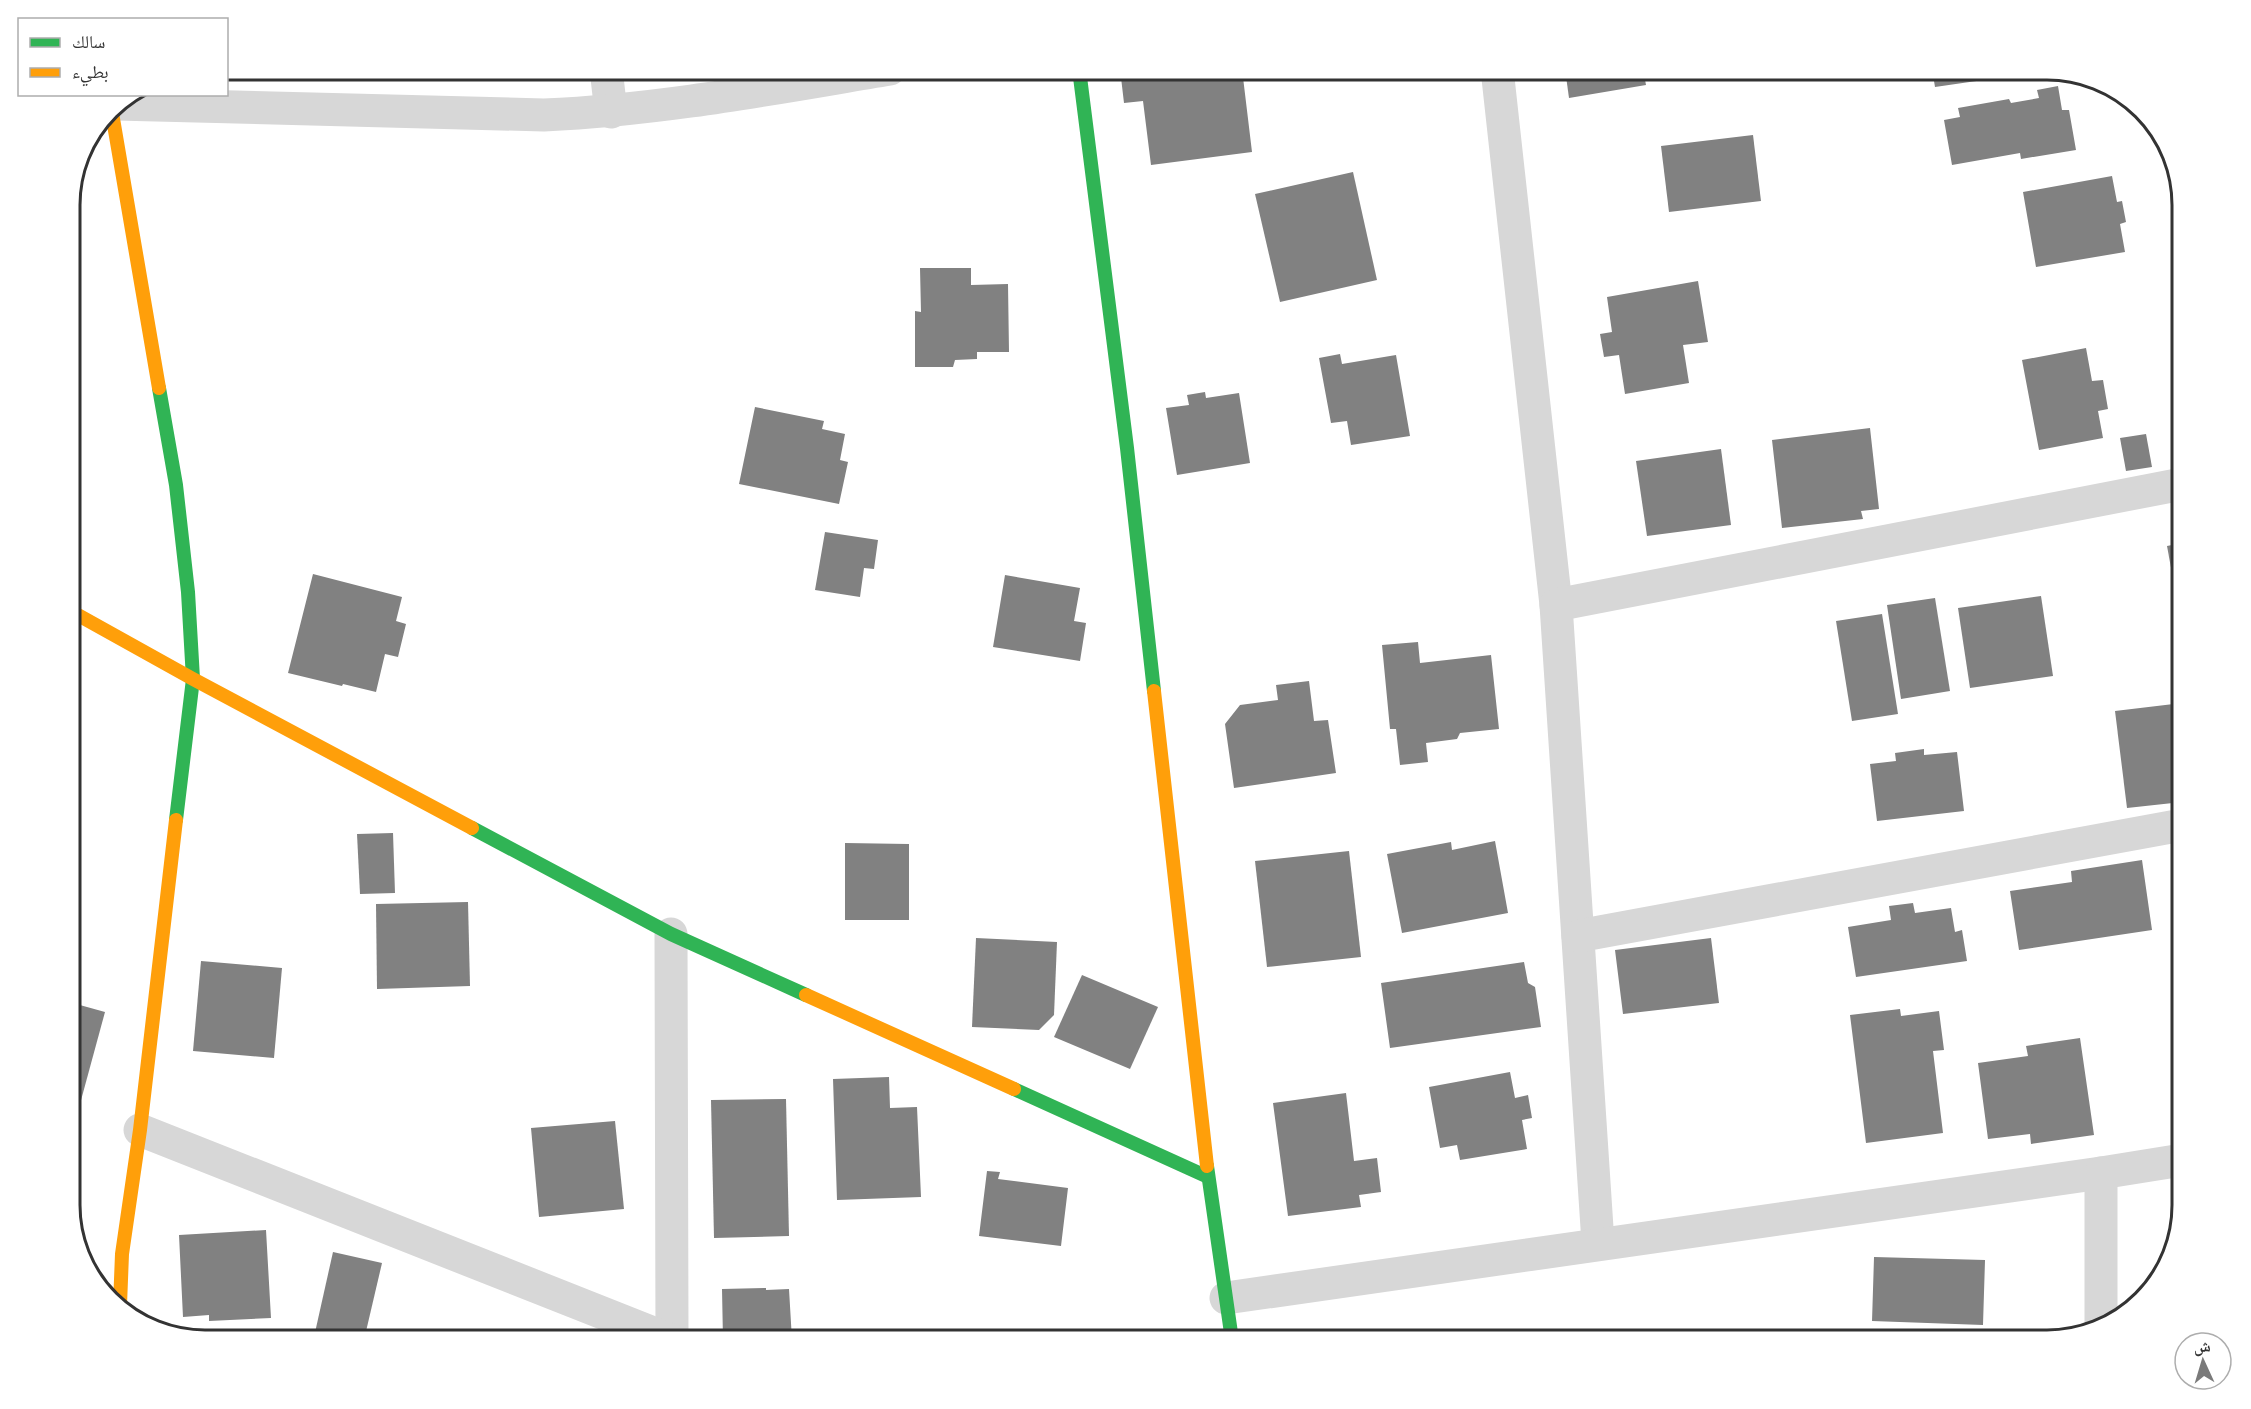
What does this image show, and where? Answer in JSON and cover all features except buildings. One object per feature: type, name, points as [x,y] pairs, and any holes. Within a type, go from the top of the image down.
[{"type":"street","points":[[607,80],[611,112]]},
{"type":"street","points":[[129,104],[544,116],[611,112],[823,80]]},
{"type":"street","points":[[1080,80],[1127,448],[1208,1176],[1231,1330]]},
{"type":"street","points":[[1498,80],[1556,605],[1598,1243]]},
{"type":"street","points":[[113,119],[176,485],[188,592],[193,679],[140,1130],[122,1254],[120,1297]]},
{"type":"street","points":[[1556,605],[2171,486]]},
{"type":"street","points":[[80,616],[193,679],[671,934],[1208,1176]]},
{"type":"street","points":[[1578,936],[2172,827]]},
{"type":"street","points":[[671,934],[671,1330]]},
{"type":"street","points":[[140,1130],[646,1330]]},
{"type":"street","points":[[1226,1298],[2172,1162]]},
{"type":"street","points":[[2101,1173],[2101,1317]]},
{"type":"traffic: fast","points":[[1080,80],[1127,448],[1154,691]]},
{"type":"traffic: fast","points":[[159,388],[176,485],[188,592],[193,679],[176,820]]},
{"type":"traffic: fast","points":[[472,828],[671,934],[806,995]]},
{"type":"traffic: fast","points":[[1014,1089],[1208,1177]]},
{"type":"traffic: fast","points":[[1207,1166],[1231,1330]]},
{"type":"traffic: slow","points":[[113,119],[159,388]]},
{"type":"traffic: slow","points":[[80,616],[472,828]]},
{"type":"traffic: slow","points":[[1154,691],[1207,1166]]},
{"type":"traffic: slow","points":[[120,1297],[122,1254],[140,1130],[176,820]]},
{"type":"traffic: slow","points":[[806,995],[1014,1089]]}]
